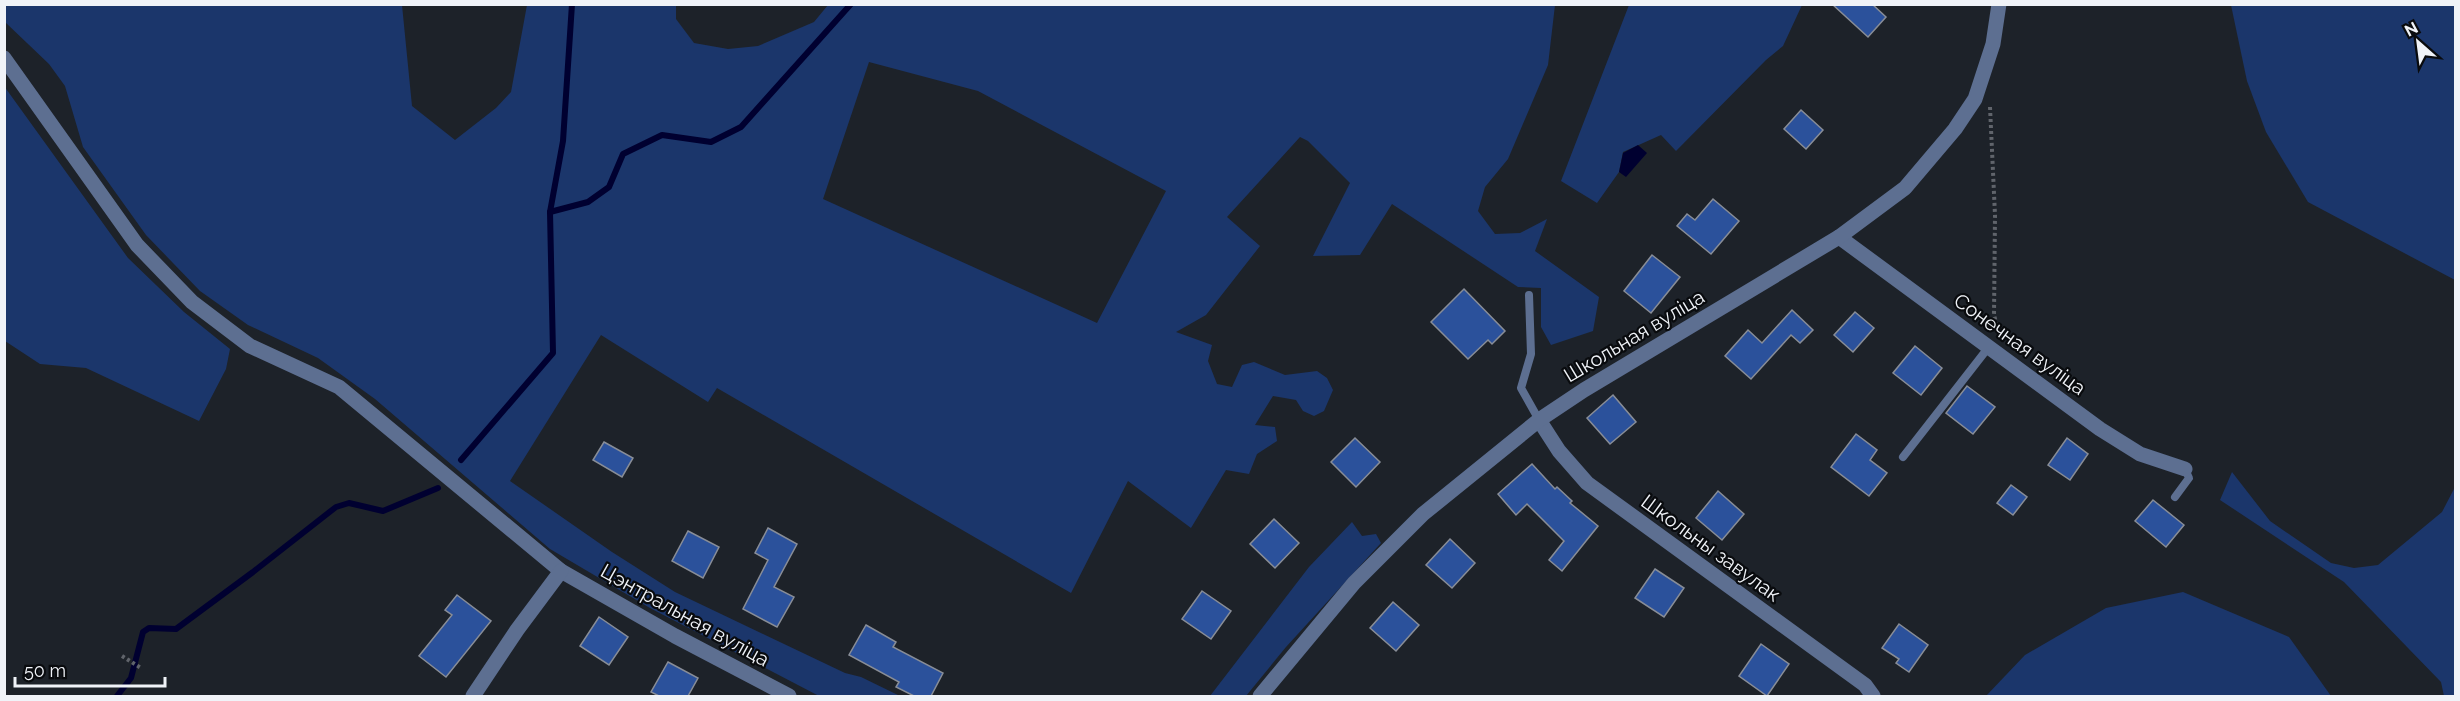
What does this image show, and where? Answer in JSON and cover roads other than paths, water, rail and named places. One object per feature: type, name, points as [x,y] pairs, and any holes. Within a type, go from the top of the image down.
[{"type":"street","name":"Школьная вуліца","points":[[1260,696],[1354,583],[1423,514],[1539,420],[1584,390],[1839,237],[1905,188],[1955,129],[1975,99],[1993,44],[1999,4]]},
{"type":"street","name":"Цэнтральная вуліца","points":[[4,58],[137,245],[192,302],[250,346],[339,387],[561,571],[675,636],[789,696]]},
{"type":"street","name":"Сонечная вуліца","points":[[1839,237],[2100,429],[2140,454],[2185,469]]},
{"type":"street","name":"Школьны завулак","points":[[1539,420],[1559,451],[1587,483],[1865,685],[1873,696]]},
{"type":"street","points":[[473,696],[517,630],[561,571]]},
{"type":"lane","points":[[1529,294],[1531,354],[1521,388],[1539,420]]},
{"type":"lane","points":[[1903,457],[1988,348]]},
{"type":"lane","points":[[2175,497],[2189,478],[2185,469]]},
{"type":"waterway","points":[[461,460],[553,353],[550,212],[563,141],[572,4]]},
{"type":"waterway","points":[[550,212],[588,202],[609,187],[623,154],[662,135],[711,142],[741,127],[851,4]]},
{"type":"waterway","points":[[117,696],[131,678],[143,632],[149,628],[176,629],[336,507],[349,503],[383,511],[438,488]]}]
